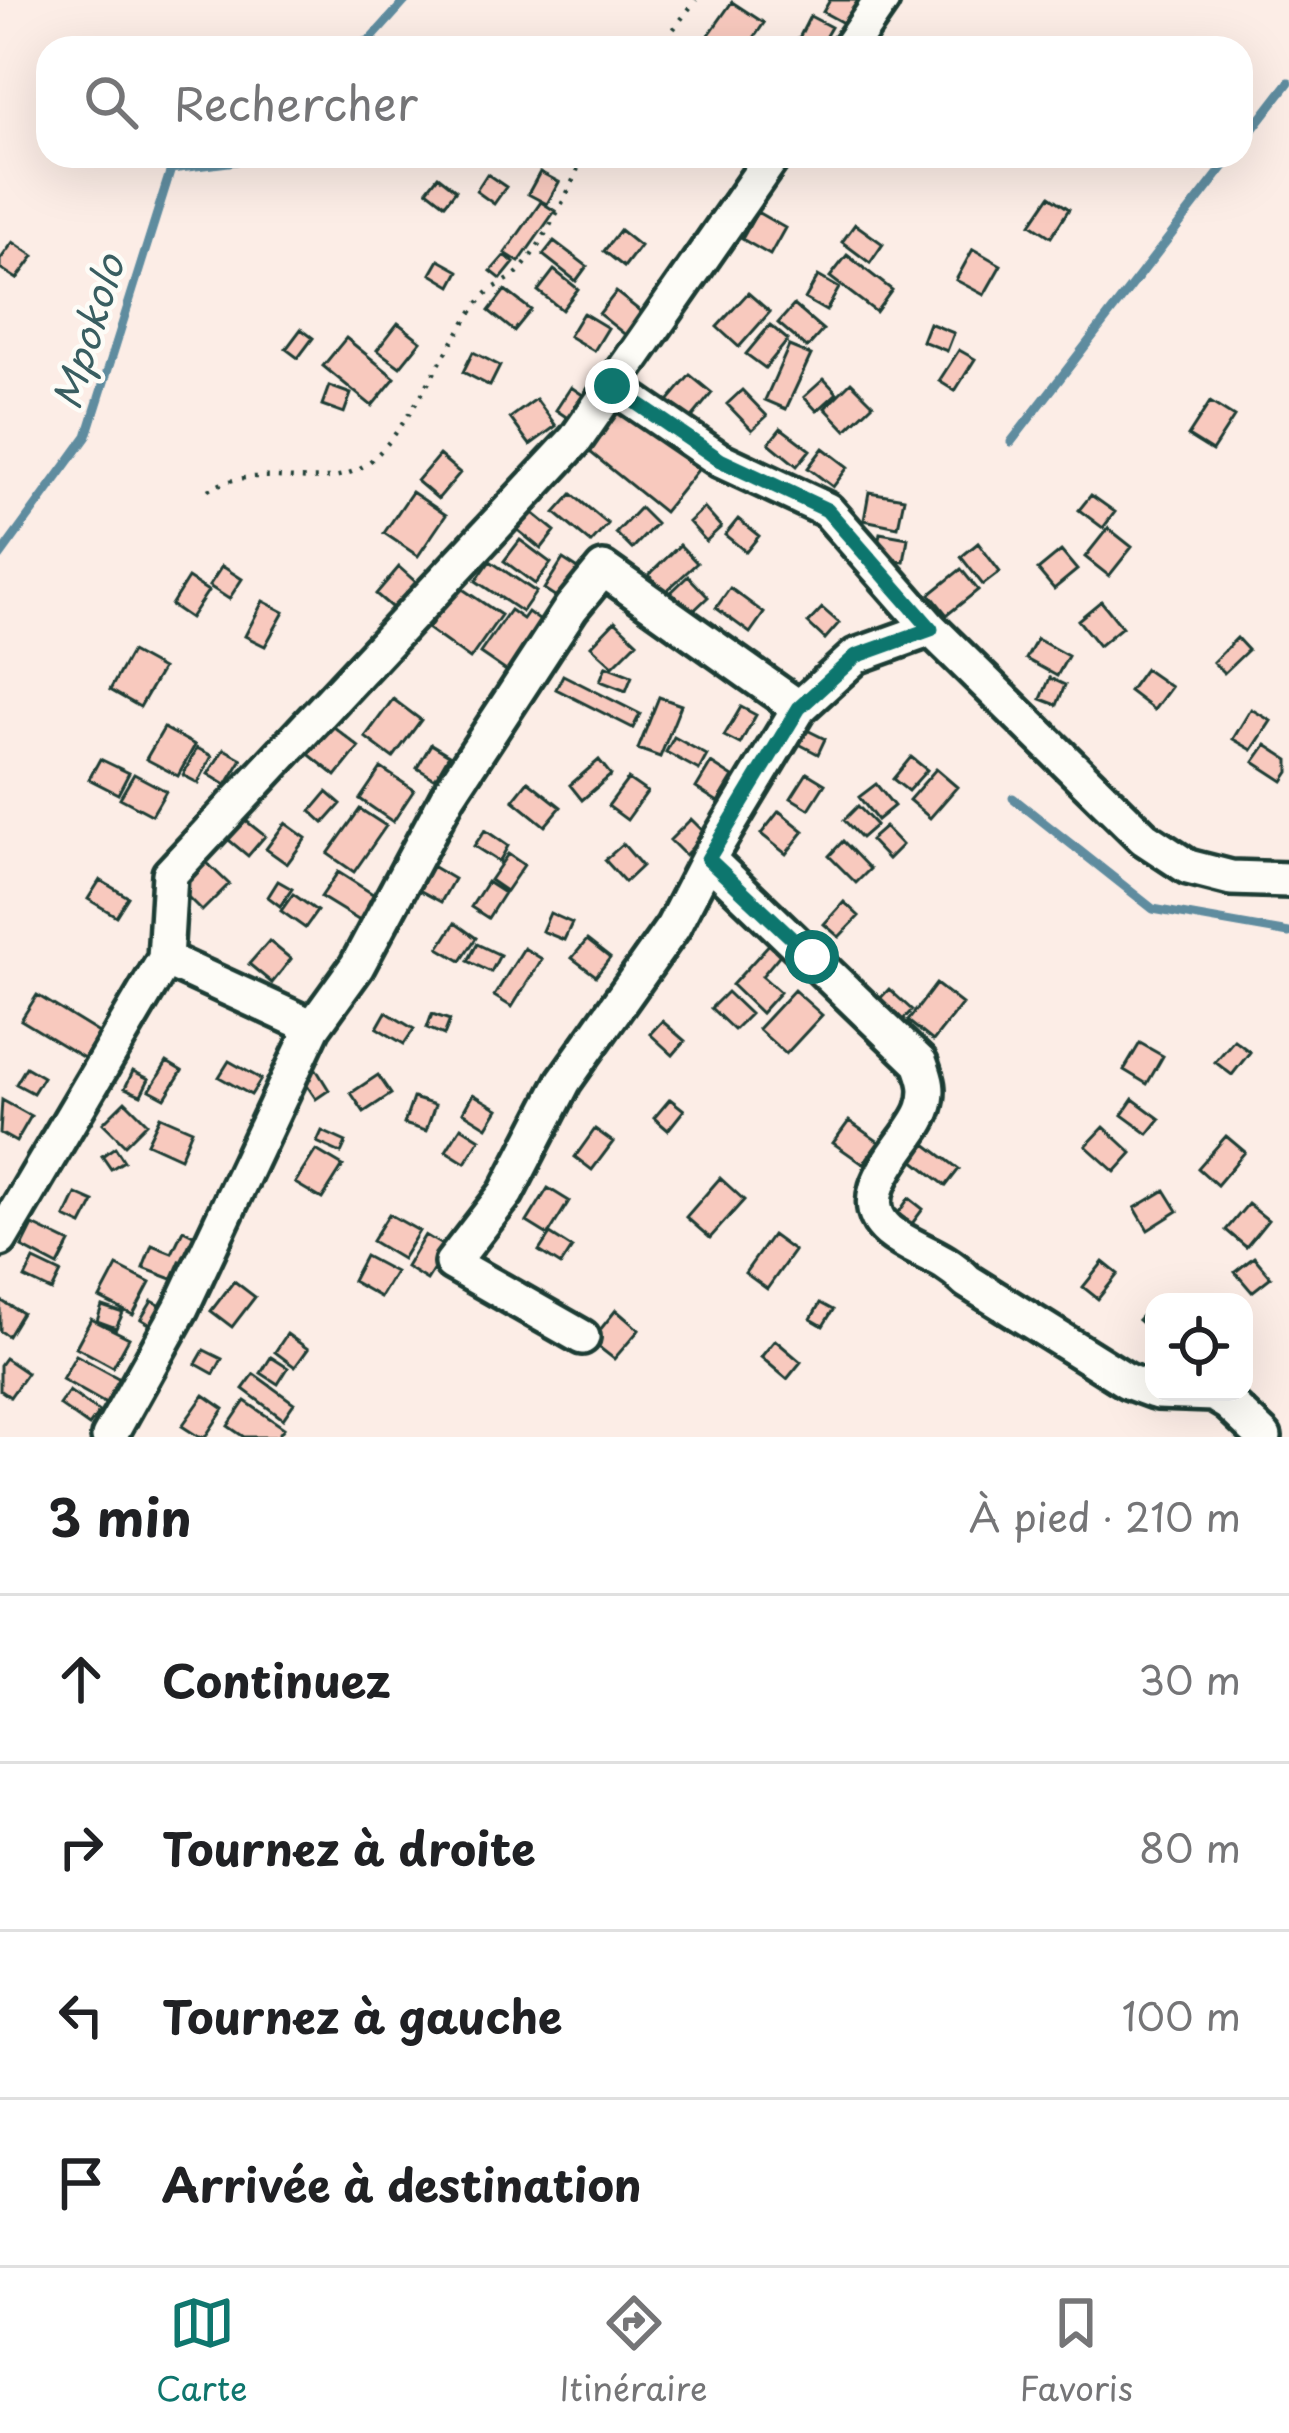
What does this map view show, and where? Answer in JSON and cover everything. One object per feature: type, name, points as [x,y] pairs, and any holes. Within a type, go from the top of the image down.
[{"type":"street","points":[[857,36],[882,0]]},
{"type":"street","points":[[0,1239],[166,959],[170,874],[575,439],[765,168]]},
{"type":"street","points":[[612,386],[720,460],[827,510],[931,629],[1144,838],[1188,867],[1231,878],[1289,880]]},
{"type":"street","points":[[109,1437],[181,1308],[314,1028],[356,966],[448,796],[571,608],[603,568],[799,708]]},
{"type":"street","points":[[582,1337],[452,1262],[506,1193],[564,1082],[673,927],[799,708],[856,656],[931,629]]},
{"type":"street","points":[[708,859],[920,1063],[928,1086],[923,1112],[882,1172],[876,1198],[880,1219],[890,1231],[950,1263],[968,1281],[1145,1388]]},
{"type":"street","points":[[166,959],[314,1028]]},
{"type":"street","points":[[1225,1401],[1264,1437]]},
{"type":"path","points":[[668,36],[696,0]]},
{"type":"path","points":[[208,490],[228,479],[254,474],[296,478],[344,474],[377,456],[485,294],[520,271],[579,168]]},
{"type":"building","points":[[830,0],[859,0],[845,24],[823,12]]},
{"type":"building","points":[[732,2],[764,23],[755,36],[708,36]]},
{"type":"building","points":[[810,16],[831,27],[826,36],[800,36]]},
{"type":"building","points":[[540,172],[559,182],[547,204],[528,194]]},
{"type":"building","points":[[487,174],[506,187],[494,204],[476,191]]},
{"type":"building","points":[[438,176],[456,190],[445,204],[427,190]]},
{"type":"building","points":[[1050,196],[1069,209],[1051,237],[1031,224]]},
{"type":"building","points":[[541,202],[555,211],[519,262],[505,253]]},
{"type":"building","points":[[757,212],[785,228],[770,255],[742,239]]},
{"type":"building","points":[[855,224],[883,244],[870,263],[842,242]]},
{"type":"building","points":[[620,230],[640,246],[624,267],[604,251]]},
{"type":"building","points":[[554,241],[587,266],[576,281],[543,255]]},
{"type":"building","points":[[13,242],[34,256],[17,279],[0,268]]},
{"type":"building","points":[[973,249],[1001,265],[984,295],[956,280]]},
{"type":"building","points":[[505,255],[514,263],[501,279],[491,271]]},
{"type":"building","points":[[847,255],[892,290],[876,312],[830,277]]},
{"type":"building","points":[[439,260],[459,271],[451,286],[431,274]]},
{"type":"building","points":[[554,270],[578,289],[562,310],[538,291]]},
{"type":"building","points":[[818,276],[839,288],[826,311],[805,299]]},
{"type":"building","points":[[505,290],[531,310],[514,331],[489,311]]},
{"type":"building","points":[[616,292],[650,319],[633,341],[599,314]]},
{"type":"building","points":[[748,293],[770,312],[739,347],[717,327]]},
{"type":"building","points":[[794,305],[823,330],[807,348],[778,323]]},
{"type":"building","points":[[583,313],[608,328],[594,351],[569,336]]},
{"type":"building","points":[[398,323],[421,341],[400,367],[377,350]]},
{"type":"building","points":[[929,323],[954,333],[947,351],[922,341]]},
{"type":"building","points":[[770,325],[788,340],[765,368],[746,354]]},
{"type":"building","points":[[301,329],[313,338],[298,358],[286,349]]},
{"type":"building","points":[[346,338],[395,378],[372,406],[323,366]]},
{"type":"building","points":[[789,346],[811,355],[786,409],[765,400]]},
{"type":"building","points":[[959,350],[975,359],[955,391],[939,381]]},
{"type":"building","points":[[473,352],[500,366],[490,386],[463,372]]},
{"type":"building","points":[[690,375],[712,393],[685,426],[663,407]]},
{"type":"building","points":[[824,379],[837,393],[817,411],[804,397]]},
{"type":"building","points":[[851,382],[873,404],[846,430],[825,408]]},
{"type":"building","points":[[329,386],[351,394],[344,413],[322,405]]},
{"type":"building","points":[[571,387],[593,402],[578,425],[556,410]]},
{"type":"building","points":[[742,390],[767,416],[752,430],[727,404]]},
{"type":"building","points":[[536,399],[556,426],[530,445],[510,418]]},
{"type":"building","points":[[623,401],[702,465],[664,512],[585,448]]},
{"type":"building","points":[[1210,402],[1234,417],[1212,451],[1188,436]]},
{"type":"building","points":[[781,428],[810,450],[797,466],[769,443]]},
{"type":"building","points":[[823,448],[848,467],[833,487],[808,468]]},
{"type":"building","points":[[439,455],[460,473],[438,499],[417,481]]},
{"type":"building","points":[[412,492],[446,515],[418,556],[384,533]]},
{"type":"building","points":[[869,492],[904,498],[898,527],[864,520]]},
{"type":"building","points":[[572,494],[608,524],[591,543],[555,513]]},
{"type":"building","points":[[1091,495],[1115,512],[1103,528],[1079,510]]},
{"type":"building","points":[[640,508],[656,524],[632,549],[616,533]]},
{"type":"building","points":[[704,508],[721,527],[706,541],[689,522]]},
{"type":"building","points":[[528,509],[555,531],[541,549],[514,527]]},
{"type":"building","points":[[738,519],[759,536],[746,552],[725,535]]},
{"type":"building","points":[[1108,528],[1132,547],[1109,576],[1085,557]]},
{"type":"building","points":[[880,533],[908,538],[904,562],[876,557]]},
{"type":"building","points":[[520,540],[551,563],[535,584],[504,561]]},
{"type":"building","points":[[978,543],[1000,572],[983,585],[961,557]]},
{"type":"building","points":[[680,545],[697,563],[665,592],[649,575]]},
{"type":"building","points":[[1061,551],[1077,570],[1054,589],[1038,570]]},
{"type":"building","points":[[563,559],[583,572],[564,602],[544,589]]},
{"type":"building","points":[[490,561],[536,592],[522,612],[476,581]]},
{"type":"building","points":[[222,566],[242,579],[229,599],[209,586]]},
{"type":"building","points":[[399,567],[419,585],[397,612],[376,594]]},
{"type":"building","points":[[961,569],[978,590],[947,615],[930,594]]},
{"type":"building","points":[[688,576],[708,597],[686,618],[666,597]]},
{"type":"building","points":[[188,578],[208,591],[190,618],[171,605]]},
{"type":"building","points":[[458,586],[501,615],[470,659],[428,629]]},
{"type":"building","points":[[730,588],[764,613],[750,633],[716,608]]},
{"type":"building","points":[[263,601],[284,612],[265,646],[245,636]]},
{"type":"building","points":[[1101,601],[1122,627],[1099,646],[1078,620]]},
{"type":"building","points":[[822,608],[839,623],[825,639],[808,623]]},
{"type":"building","points":[[510,610],[523,619],[528,612],[546,625],[512,675],[480,653]]},
{"type":"building","points":[[615,621],[637,642],[613,666],[591,646]]},
{"type":"building","points":[[1237,638],[1248,650],[1224,673],[1213,662]]},
{"type":"building","points":[[1037,639],[1068,656],[1057,676],[1026,659]]},
{"type":"building","points":[[131,652],[162,669],[140,707],[110,690]]},
{"type":"building","points":[[606,666],[632,676],[626,691],[600,681]]},
{"type":"building","points":[[1145,669],[1171,687],[1154,710],[1129,691]]},
{"type":"building","points":[[563,675],[640,714],[633,728],[556,689]]},
{"type":"building","points":[[1050,678],[1065,685],[1057,705],[1041,699]]},
{"type":"building","points":[[659,697],[681,705],[660,757],[638,749]]},
{"type":"building","points":[[393,699],[421,720],[393,758],[365,737]]},
{"type":"building","points":[[741,707],[756,715],[740,744],[724,736]]},
{"type":"building","points":[[1251,709],[1271,721],[1252,750],[1233,739]]},
{"type":"building","points":[[329,723],[359,747],[336,776],[306,752]]},
{"type":"building","points":[[164,728],[195,745],[178,776],[146,759]]},
{"type":"building","points":[[805,729],[825,739],[818,754],[797,743]]},
{"type":"building","points":[[674,737],[707,755],[699,770],[666,752]]},
{"type":"building","points":[[431,744],[449,755],[435,779],[417,768]]},
{"type":"building","points":[[1266,745],[1289,760],[1283,781],[1254,762]]},
{"type":"building","points":[[197,748],[212,756],[198,783],[183,775]]},
{"type":"building","points":[[224,749],[242,759],[226,785],[208,774]]},
{"type":"building","points":[[911,757],[927,770],[908,791],[893,779]]},
{"type":"building","points":[[100,759],[129,773],[118,794],[89,779]]},
{"type":"building","points":[[599,760],[611,775],[582,800],[570,785]]},
{"type":"building","points":[[711,763],[733,777],[718,802],[696,788]]},
{"type":"building","points":[[381,768],[414,790],[393,822],[360,799]]},
{"type":"building","points":[[936,769],[957,787],[930,818],[909,800]]},
{"type":"building","points":[[807,773],[825,784],[809,809],[791,798]]},
{"type":"building","points":[[134,774],[166,791],[152,815],[120,798]]},
{"type":"building","points":[[628,779],[647,792],[627,820],[608,806]]},
{"type":"building","points":[[528,781],[561,807],[545,826],[513,800]]},
{"type":"building","points":[[876,784],[894,806],[877,820],[859,797]]},
{"type":"building","points":[[327,792],[341,804],[324,823],[311,811]]},
{"type":"building","points":[[858,806],[876,825],[861,838],[844,820]]},
{"type":"building","points":[[360,809],[386,826],[354,872],[328,854]]},
{"type":"building","points":[[779,811],[804,831],[786,854],[761,834]]},
{"type":"building","points":[[240,816],[265,836],[248,856],[224,836]]},
{"type":"building","points":[[691,819],[706,834],[685,855],[670,840]]},
{"type":"building","points":[[285,823],[306,838],[287,864],[266,849]]},
{"type":"building","points":[[885,827],[902,845],[888,859],[870,840]]},
{"type":"building","points":[[485,830],[508,846],[499,862],[474,846]]},
{"type":"building","points":[[843,841],[870,869],[856,883],[829,856]]},
{"type":"building","points":[[623,844],[642,866],[625,882],[605,860]]},
{"type":"building","points":[[508,854],[524,865],[506,891],[490,880]]},
{"type":"building","points":[[203,859],[229,884],[202,911],[177,886]]},
{"type":"building","points":[[432,866],[454,879],[441,902],[419,890]]},
{"type":"building","points":[[338,872],[376,896],[360,921],[321,897]]},
{"type":"building","points":[[100,880],[128,897],[116,916],[88,899]]},
{"type":"building","points":[[278,881],[292,889],[280,906],[268,897]]},
{"type":"building","points":[[487,882],[504,893],[488,918],[471,907]]},
{"type":"building","points":[[293,894],[317,911],[305,928],[281,911]]},
{"type":"building","points":[[844,902],[859,916],[839,937],[824,924]]},
{"type":"building","points":[[550,913],[572,923],[564,940],[542,931]]},
{"type":"building","points":[[455,923],[476,938],[461,961],[439,948]]},
{"type":"building","points":[[587,940],[610,958],[596,976],[572,958]]},
{"type":"building","points":[[269,941],[291,959],[272,983],[249,964]]},
{"type":"building","points":[[772,941],[783,951],[762,976],[780,992],[761,1013],[732,985]]},
{"type":"building","points":[[477,944],[500,955],[491,972],[468,961]]},
{"type":"building","points":[[524,948],[542,959],[512,1007],[494,996]]},
{"type":"building","points":[[936,984],[962,1004],[933,1041],[908,1021]]},
{"type":"building","points":[[889,989],[912,1010],[899,1024],[876,1003]]},
{"type":"building","points":[[794,990],[822,1015],[786,1054],[758,1029]]},
{"type":"building","points":[[727,992],[750,1014],[734,1030],[711,1008]]},
{"type":"building","points":[[37,995],[99,1033],[84,1058],[21,1020]]},
{"type":"building","points":[[386,1012],[414,1029],[404,1044],[377,1028]]},
{"type":"building","points":[[432,1014],[450,1020],[444,1035],[427,1028]]},
{"type":"building","points":[[662,1021],[685,1041],[673,1055],[650,1034]]},
{"type":"building","points":[[1234,1040],[1250,1052],[1232,1075],[1215,1062]]},
{"type":"building","points":[[1140,1043],[1163,1056],[1147,1084],[1124,1070]]},
{"type":"building","points":[[229,1061],[261,1079],[251,1095],[219,1077]]},
{"type":"building","points":[[167,1062],[182,1071],[165,1098],[150,1090]]},
{"type":"building","points":[[26,1067],[43,1077],[33,1093],[16,1084]]},
{"type":"building","points":[[316,1069],[329,1090],[316,1099],[302,1078]]},
{"type":"building","points":[[133,1071],[149,1079],[141,1095],[125,1088]]},
{"type":"building","points":[[378,1075],[391,1094],[364,1112],[351,1093]]},
{"type":"building","points":[[473,1094],[498,1109],[487,1127],[463,1112]]},
{"type":"building","points":[[413,1098],[435,1105],[426,1131],[404,1124]]},
{"type":"building","points":[[670,1099],[684,1110],[668,1130],[654,1118]]},
{"type":"building","points":[[1133,1099],[1160,1119],[1148,1134],[1122,1115]]},
{"type":"building","points":[[2,1100],[31,1116],[16,1142],[0,1133]]},
{"type":"building","points":[[125,1101],[147,1123],[125,1145],[103,1123]]},
{"type":"building","points":[[160,1116],[192,1130],[180,1158],[147,1143]]},
{"type":"building","points":[[849,1121],[879,1142],[863,1164],[833,1143]]},
{"type":"building","points":[[461,1127],[480,1139],[465,1163],[446,1151]]},
{"type":"building","points":[[1104,1127],[1132,1153],[1115,1172],[1086,1146]]},
{"type":"building","points":[[595,1129],[613,1142],[592,1170],[575,1157]]},
{"type":"building","points":[[322,1131],[346,1142],[341,1153],[317,1142]]},
{"type":"building","points":[[1226,1136],[1245,1152],[1217,1185],[1198,1168]]},
{"type":"building","points":[[926,1144],[959,1169],[946,1186],[913,1160]]},
{"type":"building","points":[[115,1147],[124,1161],[111,1169],[102,1156]]},
{"type":"building","points":[[316,1150],[343,1166],[322,1199],[295,1183]]},
{"type":"building","points":[[720,1178],[744,1200],[710,1238],[686,1217]]},
{"type":"building","points":[[548,1188],[569,1201],[548,1235],[527,1222]]},
{"type":"building","points":[[1165,1190],[1178,1211],[1148,1230],[1135,1208]]},
{"type":"building","points":[[76,1194],[94,1202],[82,1225],[65,1217]]},
{"type":"building","points":[[909,1198],[923,1209],[911,1225],[897,1215]]},
{"type":"building","points":[[1248,1204],[1268,1220],[1246,1247],[1226,1230]]},
{"type":"building","points":[[389,1214],[419,1231],[402,1259],[372,1241]]},
{"type":"building","points":[[33,1225],[70,1243],[58,1266],[22,1247]]},
{"type":"building","points":[[183,1230],[199,1238],[172,1279],[143,1268],[152,1245],[172,1253]]},
{"type":"building","points":[[550,1234],[572,1248],[561,1265],[539,1251]]},
{"type":"building","points":[[425,1235],[447,1248],[427,1280],[406,1267]]},
{"type":"building","points":[[772,1235],[794,1251],[767,1289],[745,1273]]},
{"type":"building","points":[[365,1256],[395,1272],[380,1297],[352,1281]]},
{"type":"building","points":[[1254,1257],[1271,1277],[1252,1292],[1235,1272]]},
{"type":"building","points":[[34,1260],[61,1273],[52,1291],[25,1278]]},
{"type":"building","points":[[1103,1262],[1118,1274],[1098,1299],[1083,1287]]},
{"type":"building","points":[[117,1266],[150,1283],[133,1315],[100,1298]]},
{"type":"building","points":[[234,1281],[255,1297],[232,1327],[211,1311]]},
{"type":"building","points":[[0,1300],[22,1313],[8,1336],[0,1331]]},
{"type":"building","points":[[152,1301],[167,1309],[156,1328],[141,1319]]},
{"type":"building","points":[[820,1303],[833,1310],[823,1326],[811,1319]]},
{"type":"building","points":[[102,1306],[123,1313],[116,1328],[97,1321]]},
{"type":"building","points":[[616,1310],[639,1330],[614,1359],[591,1341]]},
{"type":"building","points":[[91,1319],[129,1338],[113,1367],[76,1347]]},
{"type":"building","points":[[287,1334],[308,1349],[295,1367],[275,1352]]},
{"type":"building","points":[[775,1340],[801,1362],[787,1379],[761,1357]]},
{"type":"building","points":[[204,1350],[222,1359],[214,1374],[196,1364]]},
{"type":"building","points":[[76,1355],[120,1379],[106,1404],[62,1379]]},
{"type":"building","points":[[271,1357],[288,1368],[278,1384],[261,1373]]},
{"type":"building","points":[[5,1358],[27,1373],[10,1397],[0,1390],[0,1365]]},
{"type":"building","points":[[254,1374],[294,1403],[283,1419],[243,1389]]},
{"type":"building","points":[[69,1391],[99,1412],[89,1426],[59,1405]]},
{"type":"building","points":[[204,1395],[224,1409],[205,1437],[199,1437],[182,1426]]},
{"type":"building","points":[[245,1401],[284,1428],[277,1437],[244,1437],[228,1426]]},
{"type":"waterway","name":"Mpokolo","points":[[374,36],[406,0]]},
{"type":"waterway","points":[[1253,128],[1289,82]]},
{"type":"waterway","name":"Mpokolo","points":[[0,556],[87,436],[171,169],[179,168]]},
{"type":"waterway","points":[[1011,442],[1223,168]]},
{"type":"waterway","points":[[1013,798],[1153,909],[1289,933]]},
{"type":"route","points":[[612,386],[720,460],[827,510],[931,629],[856,656],[799,708],[708,859],[812,957]]}]
